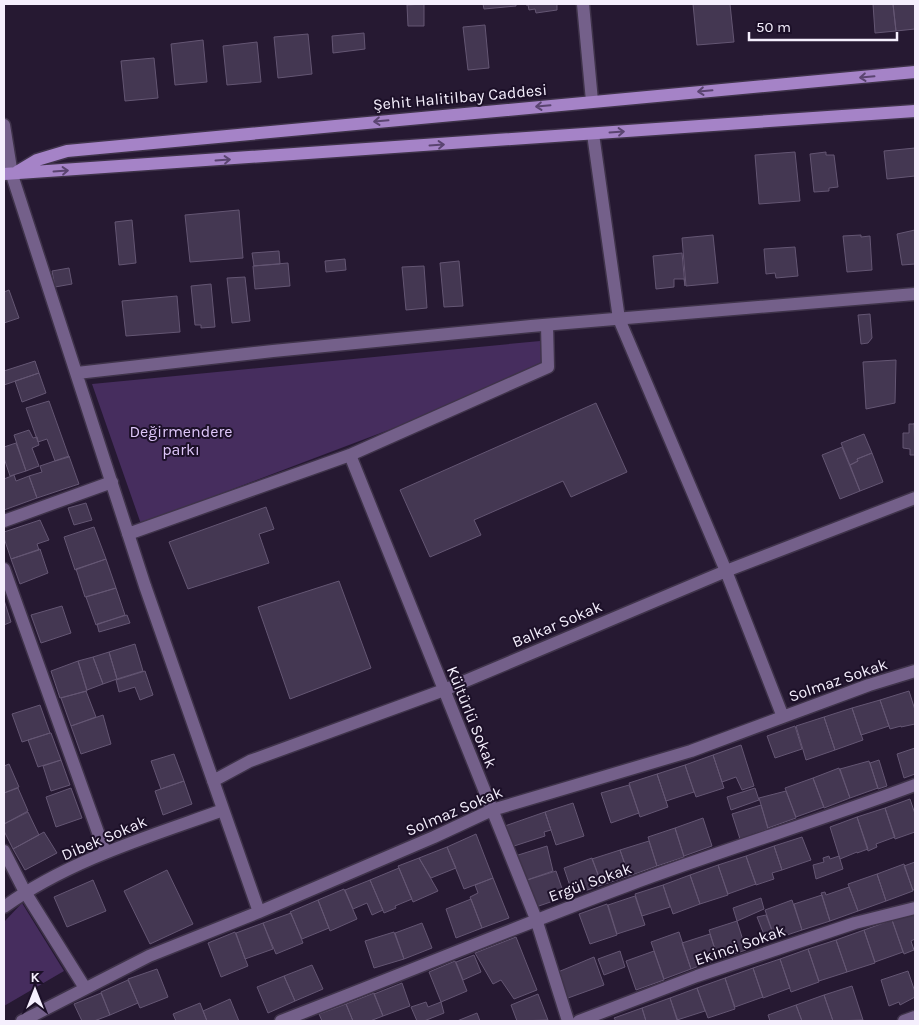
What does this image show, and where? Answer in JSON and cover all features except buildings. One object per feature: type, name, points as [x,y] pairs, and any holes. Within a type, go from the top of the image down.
[{"type":"main road","name":"Şehit Halitilbay Caddesi","points":[[8,175],[37,160],[67,151],[915,72]]},
{"type":"main road","points":[[8,175],[915,111]]},
{"type":"street","points":[[582,4],[592,101]]},
{"type":"street","points":[[4,126],[8,175],[76,373],[128,534],[259,912]]},
{"type":"street","points":[[593,134],[619,319],[726,571],[783,717]]},
{"type":"street","points":[[76,373],[273,351],[547,325],[915,294]]},
{"type":"street","points":[[128,534],[350,455],[548,367],[547,325]]},
{"type":"street","name":"Kültürlü Sokak","points":[[350,455],[536,919],[568,1021]]},
{"type":"street","points":[[4,520],[112,482]]},
{"type":"street","name":"Balkar Sokak","points":[[213,781],[250,760],[444,690],[726,571],[915,498]]},
{"type":"street","points":[[4,569],[105,852]]},
{"type":"street","name":"Solmaz Sokak","points":[[22,1021],[149,956],[259,912],[492,810],[691,751],[869,685],[915,671]]},
{"type":"street","name":"Ergül Sokak","points":[[281,1021],[536,919],[915,785]]},
{"type":"street","name":"Dibek Sokak","points":[[4,907],[25,892],[105,852],[223,810]]},
{"type":"street","points":[[4,851],[25,892],[85,988]]},
{"type":"street","name":"Ekinci Sokak","points":[[579,1021],[698,976],[855,923],[915,908]]},
{"type":"street","points":[[904,1021],[915,1017]]},
{"type":"green space","name":"Değirmendere parkı","points":[[551,340],[552,368],[141,524],[92,384]]},
{"type":"green space","points":[[22,903],[64,971],[4,1006],[4,922]]}]
